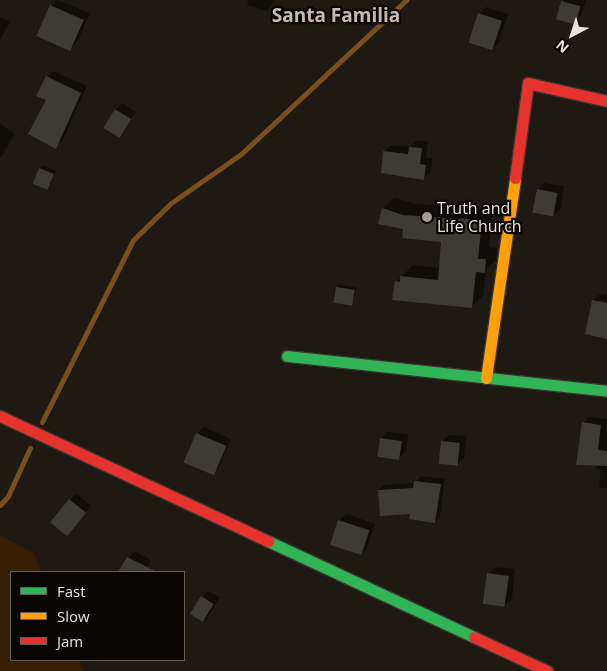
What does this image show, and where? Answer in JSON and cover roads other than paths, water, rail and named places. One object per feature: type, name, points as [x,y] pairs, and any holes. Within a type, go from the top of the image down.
[{"type":"street","points":[[486,378],[528,83],[607,101]]},
{"type":"street","points":[[287,356],[607,391]]},
{"type":"street","points":[[0,416],[547,671]]},
{"type":"waterway","points":[[42,422],[133,240],[171,203],[241,154],[406,0]]},
{"type":"waterway","points":[[0,505],[8,496],[30,448]]},
{"type":"place","name":"Truth and Life Church","points":[[427,217]]},
{"type":"district","name":"Santa Familia","points":[[336,16]]}]
